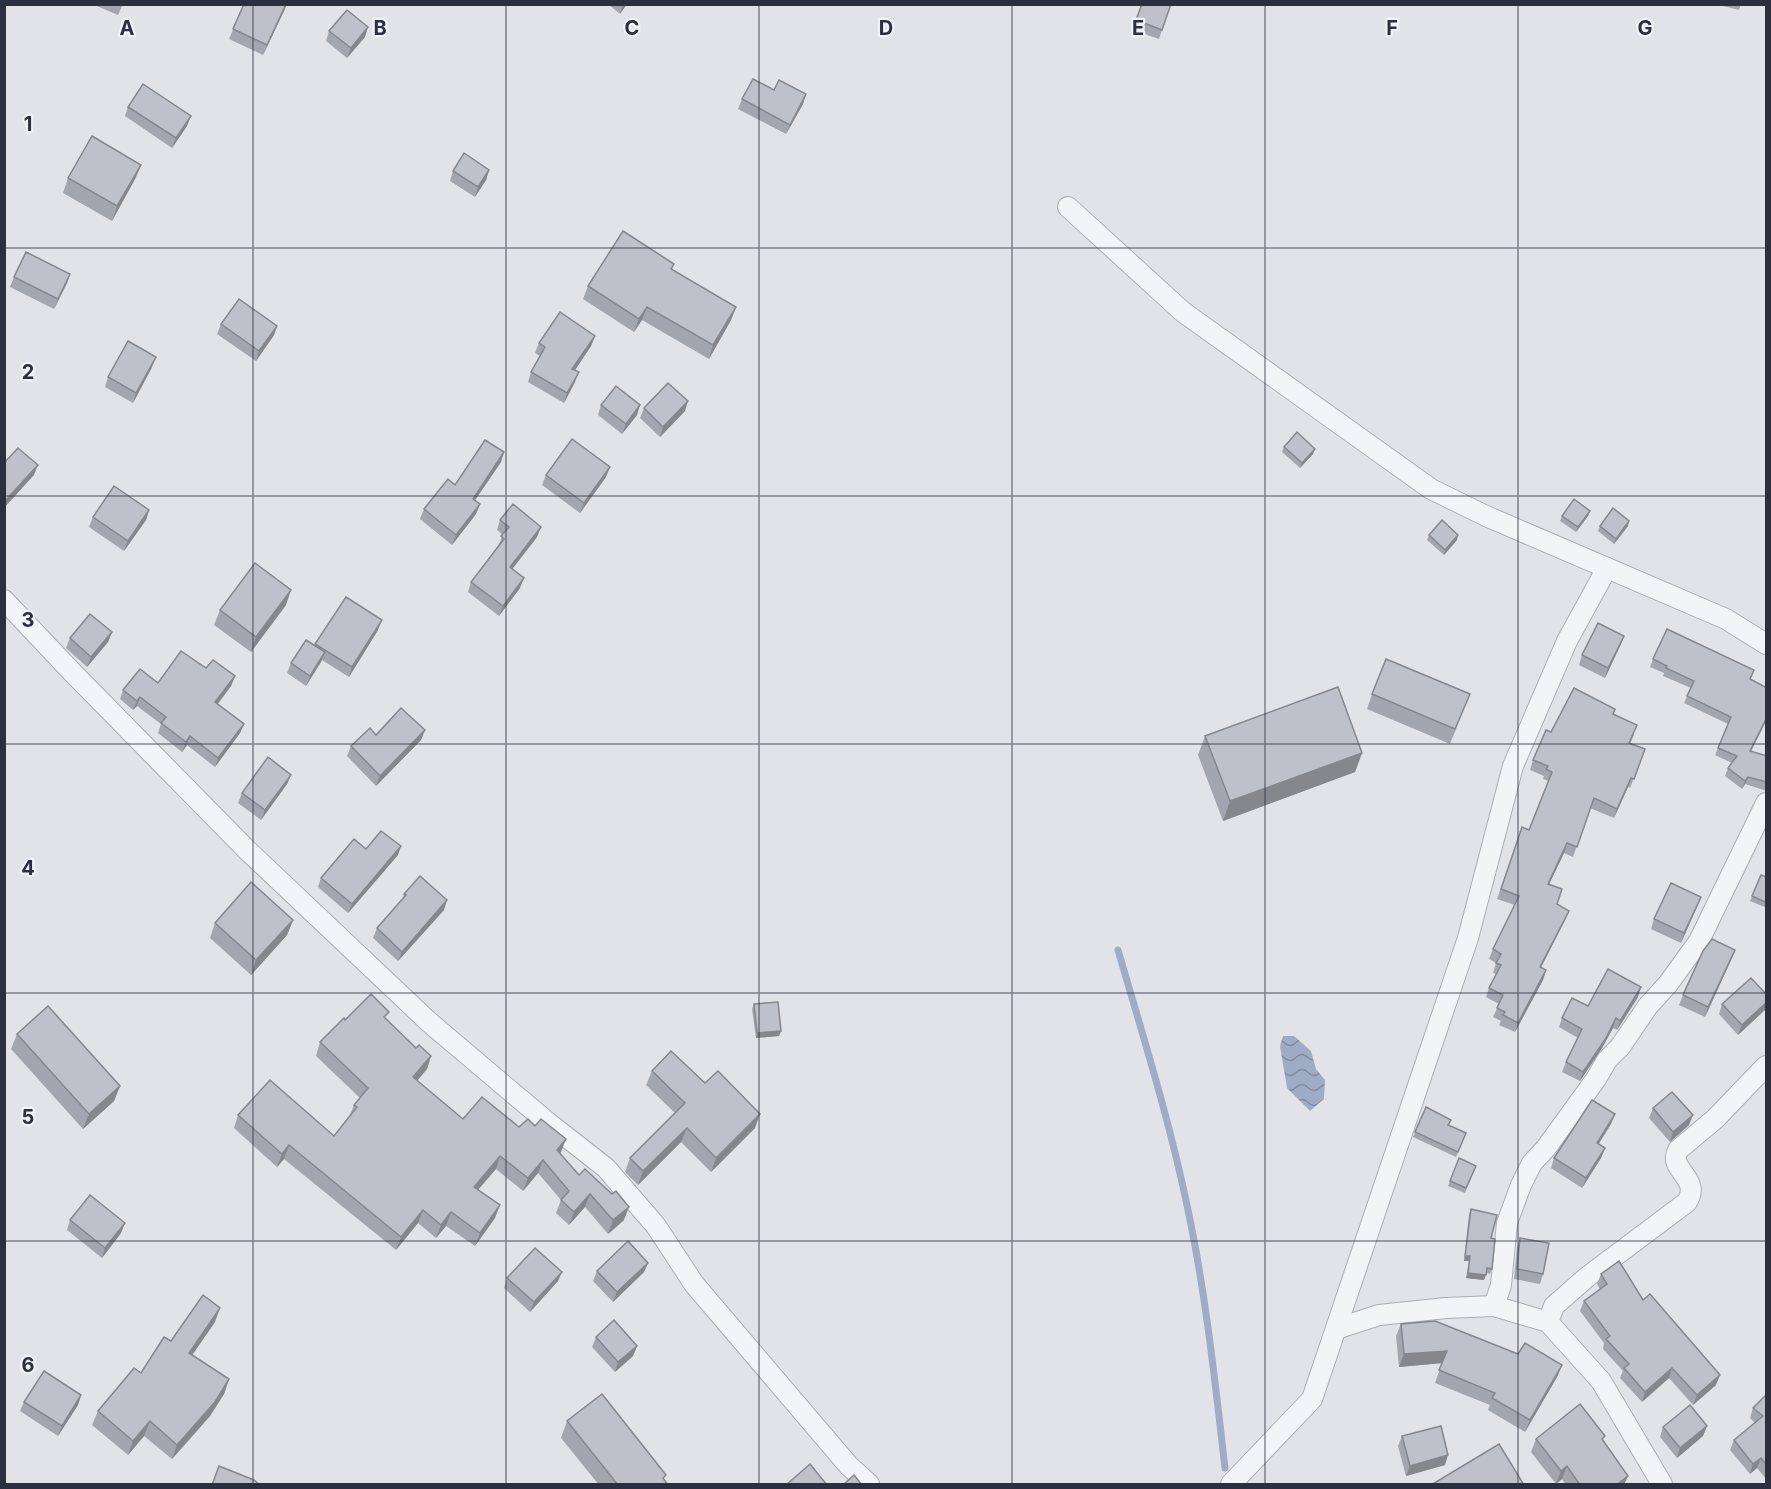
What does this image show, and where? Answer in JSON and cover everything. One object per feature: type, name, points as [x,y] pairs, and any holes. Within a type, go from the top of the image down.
[{"type":"street","points":[[1068,207],[1183,312],[1431,489],[1486,516],[1726,619],[1767,644]]},
{"type":"street","points":[[1231,1485],[1312,1399],[1468,938],[1512,766],[1567,641],[1607,568]]},
{"type":"street","points":[[4,600],[246,850],[411,1006],[546,1121],[606,1168],[656,1226],[694,1284],[849,1466],[869,1485]]},
{"type":"street","points":[[1494,1306],[1501,1285],[1507,1223],[1532,1163],[1546,1148],[1607,1060],[1620,1047],[1648,1006],[1668,984],[1699,941],[1767,803]]},
{"type":"street","points":[[1548,1322],[1554,1306],[1587,1277],[1688,1202],[1692,1195],[1692,1187],[1676,1162],[1675,1155],[1715,1119],[1767,1066]]},
{"type":"street","points":[[1336,1329],[1379,1315],[1494,1306],[1548,1322],[1601,1381],[1662,1485]]},
{"type":"water","points":[[1283,1036],[1294,1036],[1311,1051],[1316,1069],[1325,1080],[1324,1099],[1310,1111],[1287,1088],[1280,1046]]},
{"type":"building","points":[[244,4],[286,4],[267,45],[233,29]]},
{"type":"building","points":[[1142,4],[1171,4],[1162,30],[1136,20]]},
{"type":"building","points":[[347,10],[368,27],[351,48],[329,31]]},
{"type":"building","points":[[753,79],[774,90],[779,80],[806,94],[790,125],[742,99]]},
{"type":"building","points":[[143,84],[191,116],[176,138],[128,107]]},
{"type":"building","points":[[92,136],[141,165],[117,206],[68,178]]},
{"type":"building","points":[[464,153],[489,170],[478,187],[453,171]]},
{"type":"building","points":[[623,231],[674,264],[671,269],[736,307],[713,345],[647,307],[639,319],[588,286]]},
{"type":"building","points":[[26,252],[70,274],[58,299],[14,277]]},
{"type":"building","points":[[239,299],[277,326],[259,351],[221,324]]},
{"type":"building","points":[[560,312],[595,336],[572,369],[579,372],[567,393],[531,372],[545,347],[539,343]]},
{"type":"building","points":[[128,341],[156,357],[136,393],[108,377]]},
{"type":"building","points":[[668,383],[688,401],[663,427],[644,408]]},
{"type":"building","points":[[616,386],[640,405],[626,424],[601,405]]},
{"type":"building","points":[[1297,432],[1315,449],[1302,463],[1284,447]]},
{"type":"building","points":[[572,439],[610,467],[584,503],[546,475]]},
{"type":"building","points":[[485,440],[504,452],[473,499],[480,504],[456,535],[424,509],[448,479],[455,485]]},
{"type":"building","points":[[18,448],[38,465],[4,502],[4,463]]},
{"type":"building","points":[[114,486],[149,510],[128,541],[93,517]]},
{"type":"building","points":[[1574,499],[1590,511],[1578,527],[1562,516]]},
{"type":"building","points":[[513,504],[541,527],[510,567],[524,578],[503,606],[471,582],[504,539],[501,536],[509,527],[500,520]]},
{"type":"building","points":[[1613,508],[1629,521],[1616,539],[1600,526]]},
{"type":"building","points":[[1442,520],[1458,535],[1445,550],[1429,535]]},
{"type":"building","points":[[255,563],[291,590],[256,637],[220,610]]},
{"type":"building","points":[[346,597],[382,620],[352,667],[315,644]]},
{"type":"building","points":[[90,614],[112,632],[91,657],[70,638]]},
{"type":"building","points":[[1598,623],[1624,636],[1608,668],[1582,655]]},
{"type":"building","points":[[1667,629],[1754,670],[1750,679],[1767,688],[1767,717],[1750,751],[1767,756],[1767,782],[1748,777],[1745,781],[1728,768],[1737,756],[1718,748],[1731,717],[1687,696],[1694,681],[1653,659]]},
{"type":"building","points":[[306,640],[325,652],[310,676],[291,663]]},
{"type":"building","points":[[181,651],[206,668],[213,660],[235,676],[215,702],[244,724],[218,758],[190,736],[186,742],[161,723],[166,717],[140,697],[137,701],[123,690],[140,669],[158,683]]},
{"type":"building","points":[[1386,659],[1470,694],[1455,729],[1372,694]]},
{"type":"building","points":[[1338,687],[1362,753],[1230,801],[1205,736]]},
{"type":"building","points":[[1574,688],[1615,709],[1613,714],[1637,725],[1629,743],[1645,749],[1634,779],[1631,778],[1617,809],[1594,798],[1577,847],[1567,843],[1548,884],[1562,889],[1557,904],[1569,911],[1540,967],[1546,970],[1518,1023],[1503,1015],[1505,1012],[1497,1008],[1503,995],[1489,988],[1501,965],[1496,963],[1501,954],[1493,949],[1519,896],[1501,889],[1522,827],[1529,830],[1552,772],[1546,769],[1548,766],[1533,760],[1546,730],[1551,732]]},
{"type":"building","points":[[401,708],[425,730],[380,776],[351,746],[370,728],[376,735]]},
{"type":"building","points":[[268,757],[291,775],[265,810],[242,793]]},
{"type":"building","points":[[381,831],[401,846],[352,904],[321,878],[354,839],[366,849]]},
{"type":"building","points":[[1761,875],[1767,877],[1767,903],[1752,896]]},
{"type":"building","points":[[420,876],[447,900],[402,952],[377,928]]},
{"type":"building","points":[[251,882],[293,920],[256,960],[215,923]]},
{"type":"building","points":[[1671,883],[1701,897],[1684,933],[1654,919]]},
{"type":"building","points":[[1712,939],[1735,950],[1708,1007],[1683,995],[1703,951]]},
{"type":"building","points":[[1608,969],[1641,987],[1620,1021],[1616,1018],[1606,1038],[1583,1072],[1566,1062],[1582,1029],[1562,1018],[1572,998],[1588,1006]]},
{"type":"building","points":[[1751,978],[1767,995],[1767,1002],[1742,1025],[1722,1004]]},
{"type":"building","points":[[371,994],[389,1012],[384,1017],[416,1048],[419,1045],[431,1056],[413,1077],[463,1119],[482,1097],[519,1127],[528,1119],[535,1126],[541,1119],[566,1139],[557,1150],[579,1175],[585,1169],[612,1194],[616,1191],[629,1207],[613,1220],[590,1194],[574,1212],[561,1200],[569,1191],[543,1160],[528,1178],[500,1156],[474,1187],[500,1205],[480,1233],[451,1212],[441,1225],[423,1210],[401,1237],[289,1145],[282,1154],[238,1115],[270,1080],[334,1136],[357,1107],[354,1105],[368,1088],[320,1042]]},
{"type":"building","points":[[778,1002],[781,1031],[757,1033],[754,1004]]},
{"type":"building","points":[[48,1006],[120,1086],[89,1114],[17,1034]]},
{"type":"building","points":[[671,1051],[705,1083],[718,1071],[760,1114],[716,1158],[687,1128],[643,1171],[630,1158],[685,1103],[652,1071]]},
{"type":"building","points":[[1672,1092],[1693,1115],[1673,1132],[1653,1108]]},
{"type":"building","points":[[1592,1100],[1615,1114],[1597,1143],[1605,1148],[1586,1178],[1554,1158]]},
{"type":"building","points":[[1426,1107],[1451,1120],[1448,1125],[1466,1133],[1458,1152],[1415,1132]]},
{"type":"building","points":[[1459,1158],[1476,1166],[1466,1188],[1450,1181]]},
{"type":"building","points":[[90,1195],[125,1223],[105,1248],[70,1220]]},
{"type":"building","points":[[1471,1209],[1497,1215],[1491,1238],[1495,1239],[1492,1269],[1487,1268],[1486,1275],[1468,1273],[1470,1256],[1465,1256]]},
{"type":"building","points":[[1520,1238],[1549,1243],[1543,1274],[1517,1269]]},
{"type":"building","points":[[628,1241],[648,1263],[617,1292],[597,1271]]},
{"type":"building","points":[[535,1248],[562,1272],[534,1302],[507,1278]]},
{"type":"building","points":[[1619,1261],[1643,1300],[1650,1294],[1720,1375],[1697,1395],[1672,1368],[1645,1392],[1624,1368],[1629,1364],[1606,1339],[1610,1336],[1584,1301],[1607,1284],[1601,1274]]},
{"type":"building","points":[[203,1295],[220,1308],[189,1353],[229,1379],[215,1402],[177,1445],[150,1421],[133,1441],[98,1411],[134,1368],[141,1373],[164,1337],[171,1341]]},
{"type":"building","points":[[614,1320],[637,1346],[618,1362],[596,1337]]},
{"type":"building","points":[[1435,1321],[1518,1354],[1525,1343],[1562,1365],[1530,1420],[1492,1398],[1495,1393],[1439,1370],[1447,1351],[1404,1354],[1401,1324]]},
{"type":"building","points":[[44,1371],[81,1395],[62,1426],[24,1402]]},
{"type":"building","points":[[602,1394],[666,1475],[663,1478],[668,1485],[618,1485],[567,1421]]},
{"type":"building","points":[[1767,1394],[1767,1465],[1761,1458],[1753,1464],[1734,1440],[1763,1416],[1753,1408]]},
{"type":"building","points":[[1580,1404],[1605,1436],[1602,1439],[1628,1476],[1616,1485],[1580,1485],[1567,1466],[1561,1471],[1536,1439]]},
{"type":"building","points":[[1690,1405],[1707,1426],[1680,1448],[1663,1427]]},
{"type":"building","points":[[1441,1426],[1448,1455],[1410,1466],[1402,1436]]},
{"type":"building","points":[[1499,1444],[1524,1485],[1431,1485]]},
{"type":"building","points":[[810,1464],[827,1485],[786,1485]]},
{"type":"building","points":[[219,1466],[254,1480],[260,1485],[212,1485]]},
{"type":"building","points":[[854,1475],[862,1485],[843,1485]]},
{"type":"waterway","points":[[1118,950],[1165,1112],[1188,1210],[1205,1306],[1225,1468]]}]
